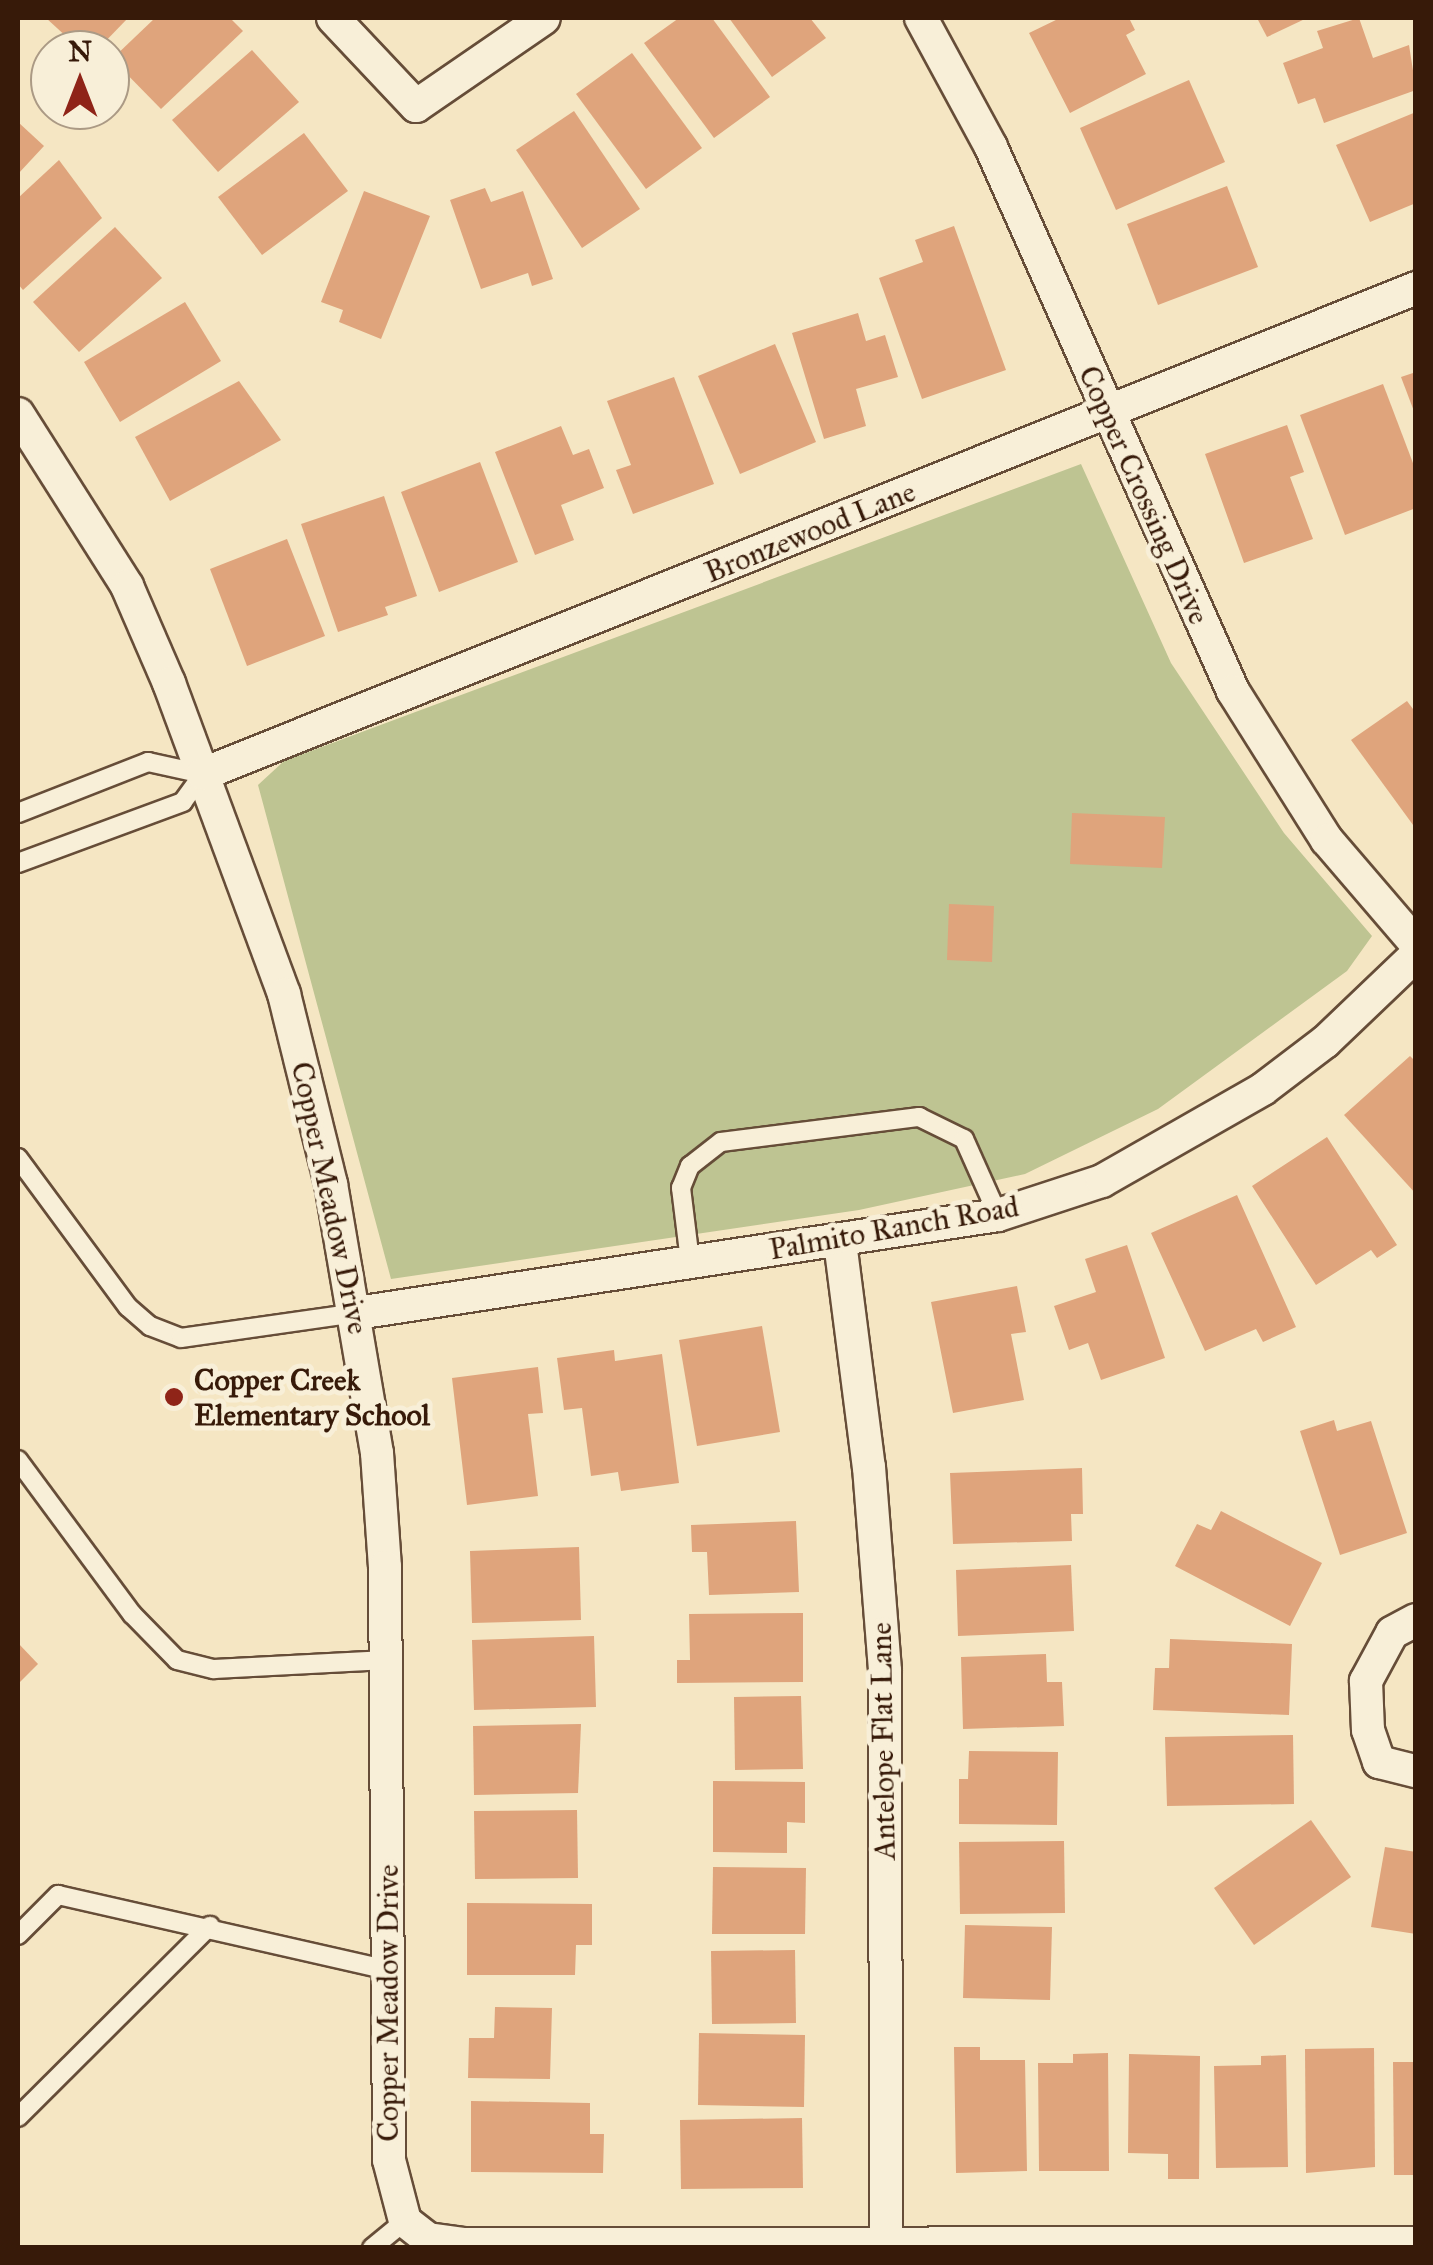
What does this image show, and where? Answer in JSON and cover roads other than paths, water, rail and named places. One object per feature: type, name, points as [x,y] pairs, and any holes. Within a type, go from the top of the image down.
[{"type":"street","points":[[333,18],[416,106],[544,18]]},
{"type":"street","name":"Copper Crossing Drive","points":[[921,18],[990,147],[1232,691],[1327,840],[1416,944]]},
{"type":"street","name":"Bronzewood Lane","points":[[203,774],[1416,288]]},
{"type":"street","name":"Copper Meadow Drive","points":[[18,414],[127,586],[203,774],[284,994],[357,1313],[378,1453],[387,1660],[389,2160],[405,2221]]},
{"type":"street","name":"Palmito Ranch Road","points":[[357,1313],[998,1215],[1102,1181],[1214,1122],[1324,1042],[1416,955]]},
{"type":"street","name":"Antelope Flat Lane","points":[[840,1242],[869,1467],[884,1671],[886,2242]]},
{"type":"street","points":[[1416,1620],[1392,1633],[1366,1681],[1368,1730],[1379,1762],[1416,1771]]},
{"type":"street","points":[[405,2221],[428,2240],[463,2244],[1416,2244]]},
{"type":"lane","points":[[18,814],[148,762],[203,774],[183,802],[18,863]]},
{"type":"lane","points":[[690,1261],[681,1188],[690,1166],[721,1142],[919,1117],[964,1139],[998,1215]]},
{"type":"lane","points":[[18,1158],[128,1306],[150,1326],[181,1338],[357,1313]]},
{"type":"lane","points":[[18,1460],[132,1614],[177,1660],[214,1669],[387,1660]]},
{"type":"lane","points":[[18,1935],[58,1895],[210,1926],[388,1970]]},
{"type":"lane","points":[[18,2118],[210,1926]]},
{"type":"lane","points":[[372,2248],[405,2221]]},
{"type":"place","name":"Copper Creek Elementary School","points":[[174,1397]]}]
